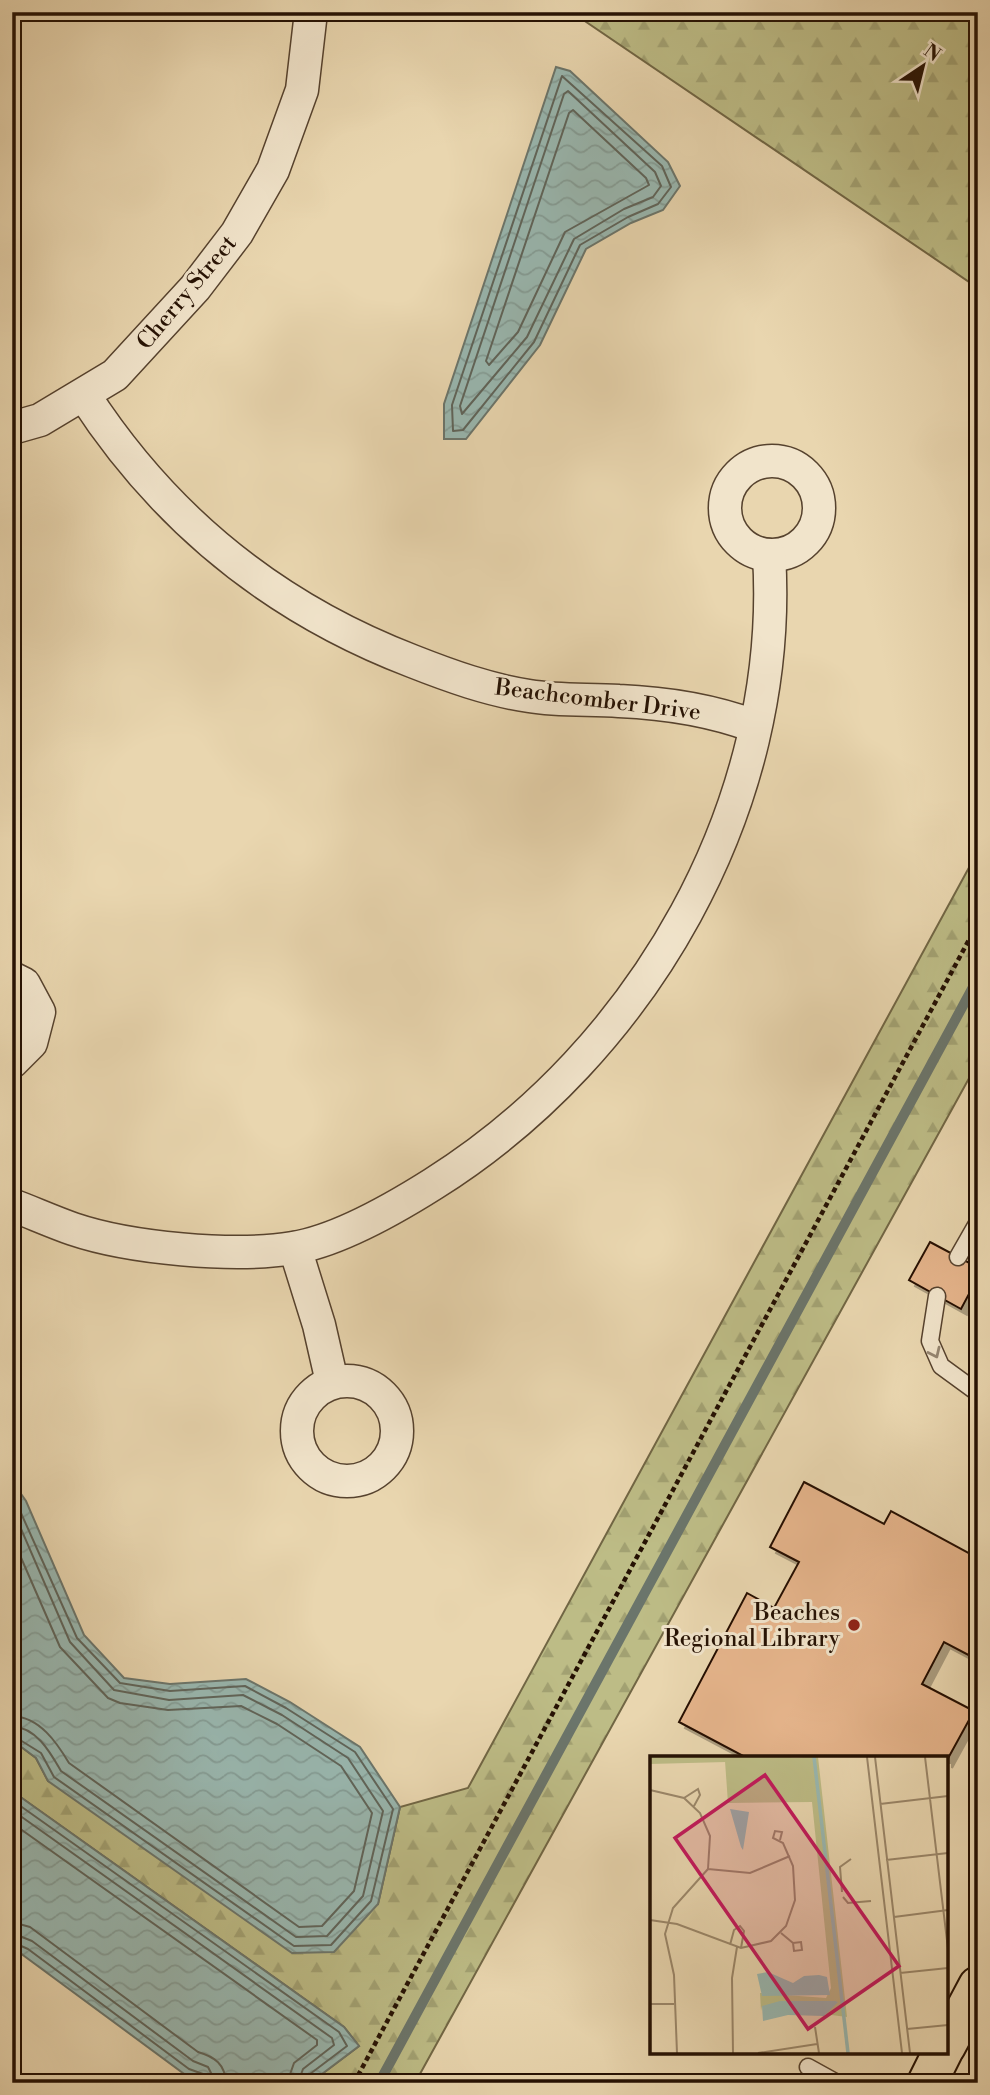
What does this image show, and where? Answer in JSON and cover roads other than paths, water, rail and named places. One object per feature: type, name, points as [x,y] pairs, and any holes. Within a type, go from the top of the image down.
[{"type":"main road","points":[[948,2042],[978,1986]]},
{"type":"main road","points":[[927,2083],[942,2053]]},
{"type":"street","name":"Cherry Street","points":[[12,428],[40,420],[115,375],[195,288],[237,233],[273,170],[302,90],[312,12]]},
{"type":"street","name":"Beachcomber Drive","points":[[84,396],[117,446],[156,491],[205,538],[286,601],[377,647],[464,681],[528,696],[678,706],[724,715],[754,726]]},
{"type":"street","points":[[12,1205],[76,1230],[177,1250],[295,1248],[365,1222],[416,1195],[471,1160],[568,1077],[642,986],[680,926],[733,813],[766,673],[771,592],[769,555]]},
{"type":"street","points":[[12,978],[24,984],[39,1012],[31,1043],[12,1062]]},
{"type":"street","points":[[295,1248],[319,1325],[332,1382]]},
{"type":"lane","points":[[958,1257],[978,1222]]},
{"type":"lane","points":[[937,1296],[930,1341],[941,1366],[978,1393]]},
{"type":"lane","points":[[808,2067],[837,2083]]},
{"type":"water","points":[[556,67],[570,71],[668,162],[680,186],[663,210],[631,223],[586,249],[540,345],[466,439],[444,439],[444,404]]},
{"type":"water","points":[[12,1481],[26,1501],[84,1635],[124,1678],[170,1684],[246,1679],[290,1702],[360,1747],[400,1807],[378,1904],[334,1952],[292,1953],[48,1781],[36,1758],[12,1740]]},
{"type":"water","points":[[12,1791],[344,2027],[359,2046],[310,2083],[211,2083],[187,2076],[12,1947]]},
{"type":"waterway","points":[[379,2083],[978,978]]},
{"type":"place","name":"Beaches Regional Library","points":[[854,1625]]}]
